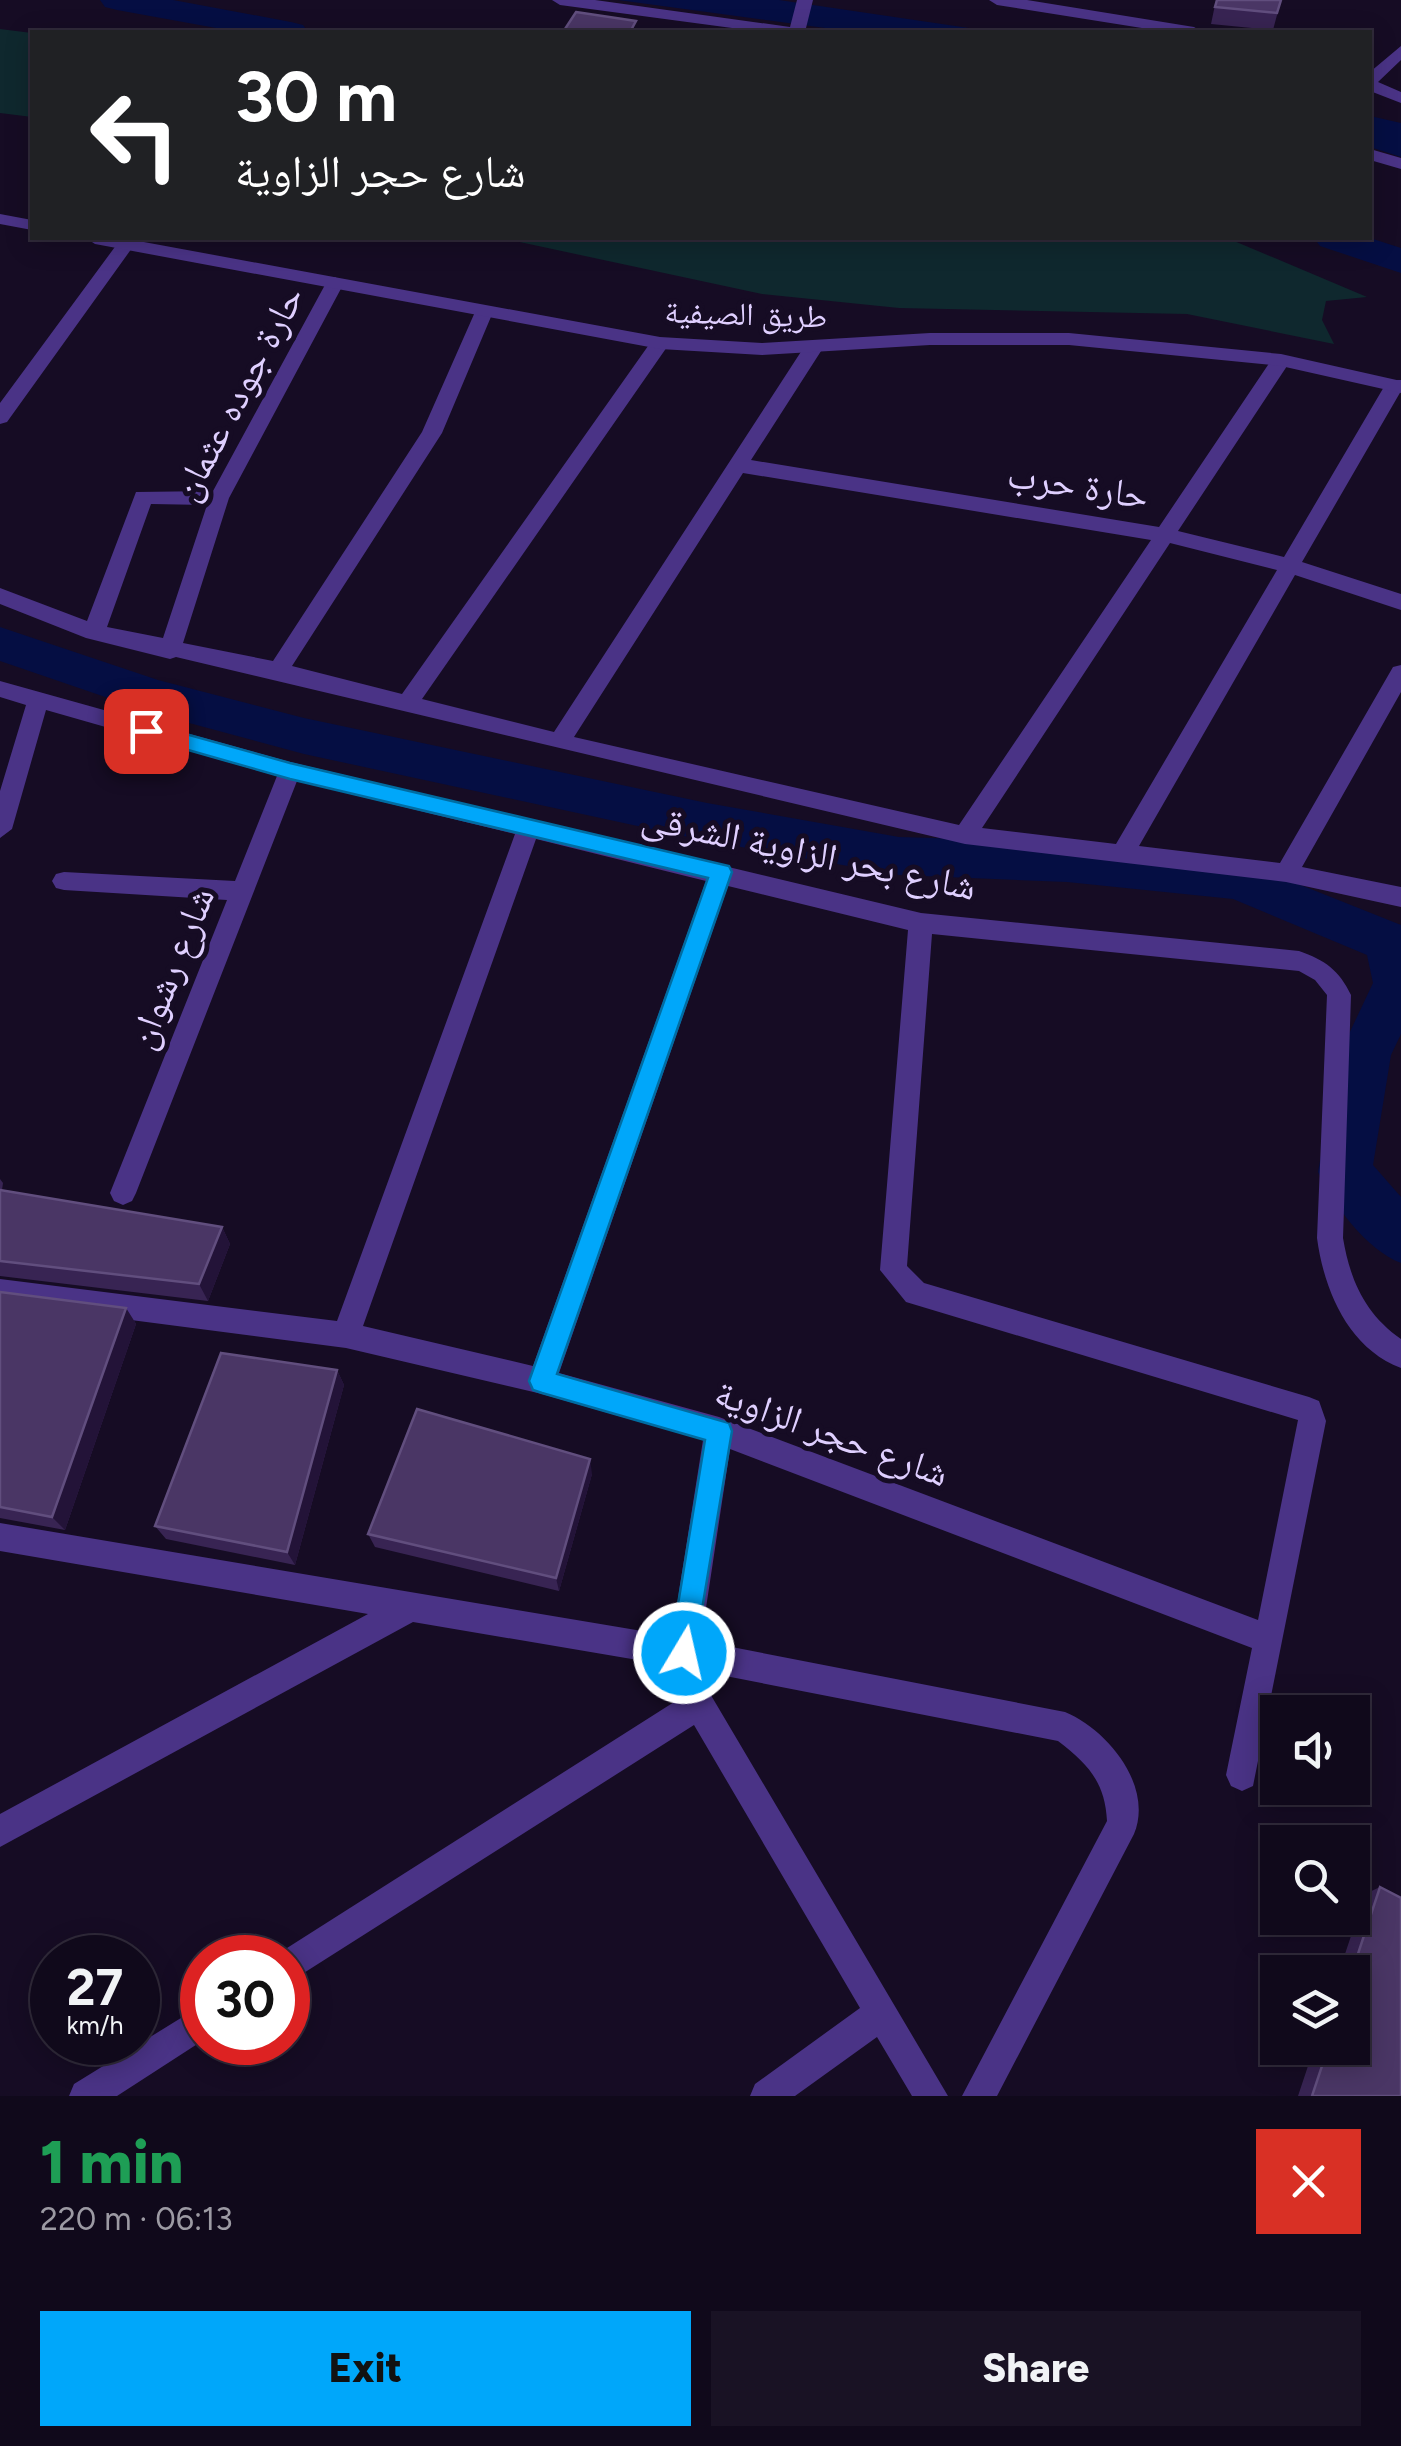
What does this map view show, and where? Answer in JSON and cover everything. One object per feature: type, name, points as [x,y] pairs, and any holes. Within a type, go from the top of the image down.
[{"type":"street","points":[[560,0],[797,30],[805,0]]},
{"type":"street","points":[[997,0],[1182,30]]},
{"type":"street","points":[[1372,81],[1401,52]]},
{"type":"street","points":[[1372,84],[1401,98]]},
{"type":"street","points":[[1372,155],[1401,164]]},
{"type":"street","points":[[0,219],[30,226]]},
{"type":"street","name":"طريق الصيفية","points":[[105,240],[660,343],[813,348],[930,339],[1052,338],[1140,343],[1281,360],[1398,386]]},
{"type":"street","points":[[0,417],[126,244]]},
{"type":"street","name":"حارة جوده عثمان","points":[[170,651],[219,498],[335,284]]},
{"type":"street","points":[[278,670],[432,433],[484,312]]},
{"type":"street","points":[[408,702],[660,343]]},
{"type":"street","points":[[559,742],[813,348]]},
{"type":"street","points":[[965,835],[1281,360]]},
{"type":"street","points":[[1124,851],[1398,386]]},
{"type":"street","name":"حارة حرب","points":[[737,465],[1165,535],[1290,566],[1401,602]]},
{"type":"street","points":[[94,632],[142,497],[219,498]]},
{"type":"street","name":"شارع بحر الزاوية الشرقى","points":[[0,596],[94,632],[170,651],[278,670],[559,742],[965,835],[1286,873],[1401,897]]},
{"type":"street","points":[[1286,873],[1401,673]]},
{"type":"street","name":"شارع بحر الزاوية الشرقى","points":[[0,688],[290,771],[921,923],[1299,961],[1324,973],[1338,995],[1332,1266],[1344,1297],[1364,1325],[1401,1355]]},
{"type":"street","points":[[0,830],[38,700]]},
{"type":"street","name":"شارع رشوان","points":[[122,1193],[290,771]]},
{"type":"street","points":[[346,1335],[529,828]]},
{"type":"street","points":[[542,1381],[721,872]]},
{"type":"street","points":[[64,881],[242,891]]},
{"type":"street","points":[[921,923],[893,1270],[916,1293],[1310,1410],[1312,1421],[1242,1775]]},
{"type":"street","name":"شارع حجر الزاوية","points":[[0,1290],[346,1335],[542,1381],[720,1431],[1269,1639]]},
{"type":"street","points":[[720,1431],[684,1653],[699,1704],[931,2096]]},
{"type":"street","points":[[0,1537],[684,1653],[1066,1728],[1101,1755],[1122,1790],[1122,1823],[979,2096]]},
{"type":"street","points":[[0,1831],[411,1607]]},
{"type":"street","points":[[310,1953],[699,1704]]},
{"type":"street","points":[[767,2096],[882,2013]]},
{"type":"street","points":[[86,2096],[180,2036]]},
{"type":"green space","points":[[0,29],[30,33],[30,117],[0,113]]},
{"type":"green space","points":[[510,240],[1232,240],[1367,297],[1326,301],[1322,320],[1334,344],[1187,314],[899,308],[762,294]]},
{"type":"shaded area","points":[[618,0],[779,0],[982,30],[840,30]]},
{"type":"shaded area","points":[[1372,116],[1401,123],[1401,157],[1372,148]]},
{"type":"building","points":[[1217,0],[1281,0],[1277,13],[1215,7]]},
{"type":"building","points":[[576,12],[636,21],[631,30],[564,30]]},
{"type":"building","points":[[0,1190],[222,1227],[199,1284],[0,1261]]},
{"type":"building","points":[[0,1292],[126,1308],[52,1517],[0,1507]]},
{"type":"building","points":[[221,1353],[337,1370],[287,1552],[155,1526]]},
{"type":"building","points":[[417,1409],[590,1459],[556,1578],[368,1534]]},
{"type":"building","points":[[1380,1887],[1401,1898],[1401,2096],[1312,2096],[1322,2065],[1370,2065],[1370,1955],[1358,1955],[1364,1935],[1370,1935],[1370,1917]]},
{"type":"waterway","points":[[117,0],[280,30]]},
{"type":"waterway","points":[[1339,240],[1401,261]]},
{"type":"waterway","points":[[0,644],[152,696],[304,736],[707,822],[899,856],[1067,862],[1238,880],[1389,942],[1399,983],[1365,1055],[1345,1172],[1401,1238]]},
{"type":"route","points":[[146,731],[290,771],[721,872],[542,1381],[720,1431],[684,1653]]}]
